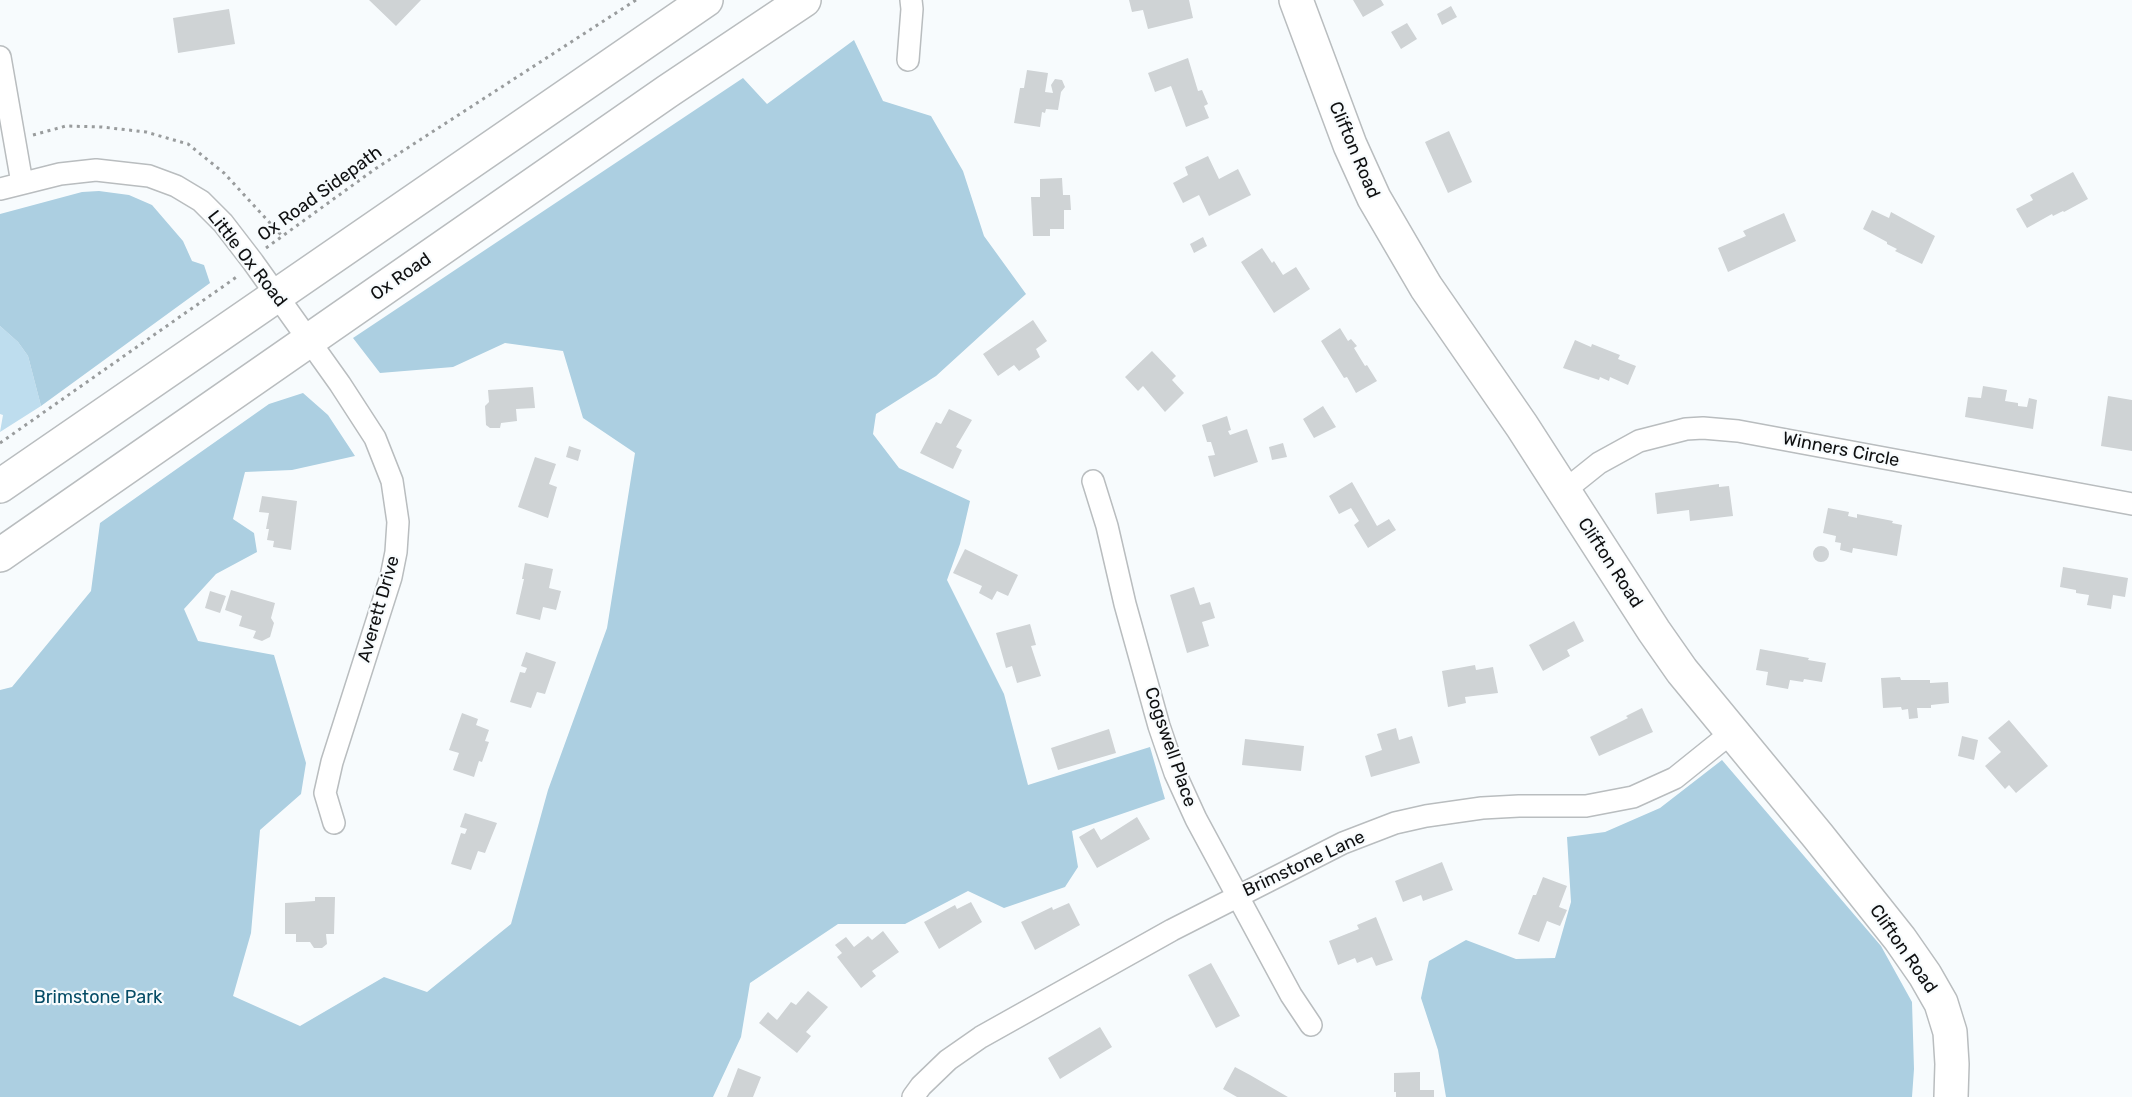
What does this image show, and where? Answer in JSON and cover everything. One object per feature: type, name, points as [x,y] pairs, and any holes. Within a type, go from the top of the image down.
[{"type":"main road","points":[[0,486],[706,0]]},
{"type":"main road","name":"Ox Road","points":[[0,555],[668,91],[804,0]]},
{"type":"main road","name":"Clifton Road","points":[[1296,0],[1337,113],[1374,198],[1426,287],[1492,381],[1682,671],[1833,855],[1900,939],[1925,975],[1941,1003],[1950,1032],[1951,1097]]},
{"type":"street","points":[[908,60],[911,0]]},
{"type":"street","points":[[0,57],[22,183]]},
{"type":"street","name":"Little Ox Road","points":[[0,189],[60,174],[96,170],[149,176],[176,186],[201,201],[223,223],[309,341]]},
{"type":"street","name":"Averett Drive","points":[[309,341],[344,390],[379,446],[392,481],[398,522],[396,552],[391,577],[332,762],[325,793],[334,823]]},
{"type":"street","name":"Winners Circle","points":[[1564,490],[1599,463],[1639,441],[1686,429],[1702,428],[1738,431],[2132,504]]},
{"type":"street","name":"Cogswell Place","points":[[1093,482],[1107,526],[1128,615],[1159,726],[1175,773],[1196,819],[1291,995],[1311,1025]]},
{"type":"street","name":"Brimstone Lane","points":[[913,1097],[948,1060],[981,1037],[1239,895],[1343,843],[1395,823],[1426,816],[1482,808],[1586,806],[1633,797],[1675,778],[1731,733]]},
{"type":"path","name":"Ox Road Sidepath","points":[[0,443],[232,282],[268,246],[375,169],[636,0]]},
{"type":"path","points":[[16,145],[34,134],[66,126],[146,132],[188,144],[224,173],[282,236]]},
{"type":"shaded area","points":[[0,326],[18,342],[28,356],[41,406],[0,432],[3,415],[0,414]]},
{"type":"green space","name":"Brimstone Park","points":[[854,40],[883,101],[931,116],[963,171],[984,236],[1026,294],[936,376],[876,414],[873,434],[899,468],[970,501],[960,544],[947,580],[1004,694],[1028,785],[1150,747],[1165,799],[1072,831],[1078,867],[1065,887],[1004,908],[968,891],[905,924],[838,924],[750,983],[741,1037],[713,1097],[0,1097],[0,690],[12,687],[91,591],[100,523],[269,404],[303,393],[328,415],[355,456],[292,470],[245,472],[233,519],[254,533],[257,552],[216,574],[184,609],[198,641],[274,655],[306,763],[301,794],[260,830],[251,933],[233,996],[300,1026],[384,977],[427,992],[511,924],[548,790],[607,628],[635,453],[583,418],[563,351],[505,343],[453,367],[380,373],[353,338],[743,78],[767,104]]},
{"type":"green space","points":[[99,191],[129,195],[152,205],[183,241],[192,261],[204,265],[210,283],[41,406],[28,356],[18,342],[0,326],[0,214],[82,192]]},
{"type":"green space","points":[[1722,760],[1881,946],[1912,1002],[1914,1069],[1912,1097],[1446,1097],[1438,1050],[1421,998],[1429,961],[1466,940],[1516,959],[1555,958],[1571,902],[1567,837],[1605,832],[1660,808]]},
{"type":"building","points":[[369,0],[421,0],[396,26]]},
{"type":"building","points":[[1129,0],[1189,0],[1193,18],[1148,29],[1143,10],[1132,12]]},
{"type":"building","points":[[1353,0],[1381,0],[1384,5],[1363,17]]},
{"type":"building","points":[[1451,6],[1457,17],[1442,25],[1437,14]]},
{"type":"building","points":[[229,9],[235,44],[178,53],[173,18]]},
{"type":"building","points":[[1407,23],[1417,39],[1401,49],[1391,32]]},
{"type":"building","points":[[1188,58],[1198,91],[1202,90],[1208,104],[1204,106],[1209,118],[1186,127],[1171,86],[1155,92],[1148,73]]},
{"type":"building","points":[[1027,70],[1048,73],[1045,92],[1053,93],[1051,85],[1055,79],[1062,80],[1065,87],[1061,92],[1058,110],[1046,109],[1045,113],[1042,112],[1040,127],[1014,123],[1020,88],[1024,88]]},
{"type":"building","points":[[1449,131],[1472,182],[1448,193],[1425,142]]},
{"type":"building","points":[[1208,156],[1219,179],[1238,169],[1251,195],[1209,216],[1199,195],[1183,203],[1173,183],[1188,175],[1185,167]]},
{"type":"building","points":[[2073,172],[2088,199],[2064,212],[2053,216],[2052,214],[2027,228],[2016,209],[2033,200],[2030,195]]},
{"type":"building","points":[[1062,178],[1063,195],[1070,195],[1071,210],[1064,210],[1064,229],[1050,229],[1050,236],[1033,236],[1031,197],[1040,197],[1040,179]]},
{"type":"building","points":[[1872,210],[1889,218],[1891,212],[1935,236],[1922,264],[1895,251],[1897,249],[1887,242],[1863,229]]},
{"type":"building","points":[[1784,213],[1796,241],[1728,272],[1718,248],[1746,236],[1743,231]]},
{"type":"building","points":[[1203,237],[1207,246],[1194,253],[1190,244]]},
{"type":"building","points":[[1262,248],[1283,275],[1296,267],[1310,289],[1274,313],[1241,262]]},
{"type":"building","points":[[1033,320],[1047,341],[1036,349],[1040,357],[1019,371],[1014,365],[998,376],[983,354]]},
{"type":"building","points":[[1340,328],[1348,341],[1351,339],[1357,346],[1354,348],[1377,381],[1356,393],[1321,341]]},
{"type":"building","points":[[1575,340],[1620,355],[1618,359],[1636,366],[1628,385],[1610,377],[1609,381],[1600,377],[1599,380],[1563,368]]},
{"type":"building","points":[[1152,351],[1176,376],[1172,380],[1184,393],[1165,412],[1143,386],[1138,391],[1125,377]]},
{"type":"building","points":[[1983,386],[2007,390],[2005,401],[2018,403],[2018,406],[2027,407],[2029,398],[2037,400],[2033,429],[1965,417],[1968,397],[1981,398]]},
{"type":"building","points":[[533,387],[535,408],[516,409],[517,421],[501,423],[500,428],[490,428],[486,425],[485,406],[489,402],[488,390]]},
{"type":"building","points":[[2108,396],[2132,400],[2132,451],[2101,446]]},
{"type":"building","points":[[1323,406],[1336,427],[1314,438],[1303,419]]},
{"type":"building","points":[[949,409],[972,420],[956,447],[962,450],[953,469],[920,453],[936,422],[941,424]]},
{"type":"building","points":[[1227,416],[1230,435],[1247,429],[1258,462],[1214,477],[1208,456],[1215,455],[1211,442],[1207,442],[1202,425]]},
{"type":"building","points":[[1283,443],[1287,457],[1272,460],[1269,447]]},
{"type":"building","points":[[569,446],[581,450],[578,461],[566,457]]},
{"type":"building","points":[[535,457],[556,464],[549,484],[557,487],[548,518],[518,507]]},
{"type":"building","points":[[1352,482],[1377,526],[1389,519],[1396,530],[1368,548],[1354,525],[1359,521],[1351,508],[1339,514],[1329,496]]},
{"type":"building","points":[[1719,484],[1719,487],[1729,486],[1733,516],[1690,521],[1689,510],[1657,514],[1655,493]]},
{"type":"building","points":[[262,496],[297,501],[291,550],[273,547],[274,541],[267,540],[269,529],[266,529],[269,513],[259,512]]},
{"type":"building","points":[[1828,508],[1849,512],[1848,516],[1857,518],[1857,514],[1902,525],[1897,556],[1853,548],[1852,553],[1840,550],[1841,543],[1835,542],[1836,536],[1823,533]]},
{"type":"building","points":[[1818,546],[1824,546],[1829,554],[1827,560],[1818,562],[1813,557],[1813,551]]},
{"type":"building","points":[[965,549],[1018,575],[1008,596],[997,591],[992,600],[979,593],[982,586],[953,573]]},
{"type":"building","points":[[525,563],[553,569],[549,588],[561,591],[556,610],[543,607],[540,620],[516,614]]},
{"type":"building","points":[[2063,567],[2128,578],[2125,597],[2113,595],[2111,609],[2087,605],[2089,595],[2060,587]]},
{"type":"building","points":[[1194,587],[1200,605],[1210,602],[1215,618],[1202,622],[1209,646],[1187,653],[1170,595]]},
{"type":"building","points":[[231,590],[275,603],[271,618],[274,623],[270,637],[262,641],[253,638],[256,631],[239,626],[242,616],[225,610]]},
{"type":"building","points":[[210,591],[226,596],[220,613],[205,608]]},
{"type":"building","points":[[1574,621],[1584,641],[1567,650],[1570,656],[1543,671],[1529,645]]},
{"type":"building","points":[[1030,624],[1036,645],[1031,646],[1041,676],[1017,683],[1012,666],[1006,668],[996,633]]},
{"type":"building","points":[[1760,649],[1826,663],[1822,682],[1804,679],[1803,682],[1790,680],[1788,689],[1766,685],[1768,672],[1756,670]]},
{"type":"building","points":[[526,652],[556,662],[545,694],[537,692],[531,708],[510,702],[520,672],[525,673],[527,668],[521,666]]},
{"type":"building","points":[[1475,665],[1476,670],[1493,667],[1498,693],[1465,697],[1466,703],[1448,707],[1442,671]]},
{"type":"building","points":[[1900,677],[1901,680],[1948,682],[1949,703],[1931,705],[1931,708],[1917,708],[1918,718],[1909,719],[1908,709],[1883,708],[1881,678]]},
{"type":"building","points":[[1642,708],[1653,732],[1599,756],[1590,737],[1628,718],[1626,716]]},
{"type":"building","points":[[462,713],[478,719],[476,725],[489,730],[485,741],[489,742],[474,777],[453,770],[459,753],[449,750]]},
{"type":"building","points":[[2009,720],[2048,766],[2016,793],[2009,785],[2005,789],[1985,766],[2001,752],[1988,738]]},
{"type":"building","points":[[1396,728],[1399,740],[1412,736],[1420,763],[1371,777],[1365,756],[1382,750],[1377,734]]},
{"type":"building","points":[[1109,729],[1116,753],[1058,770],[1051,748]]},
{"type":"building","points":[[1962,736],[1978,740],[1974,760],[1958,756]]},
{"type":"building","points":[[1245,739],[1304,746],[1301,771],[1242,765]]},
{"type":"building","points":[[465,813],[497,823],[485,853],[478,851],[471,870],[451,864],[461,833],[465,834],[467,829],[460,827]]},
{"type":"building","points":[[1137,817],[1150,839],[1097,868],[1079,837],[1094,828],[1101,840]]},
{"type":"building","points":[[1442,862],[1453,890],[1423,901],[1421,895],[1403,902],[1395,881]]},
{"type":"building","points":[[1543,877],[1567,886],[1559,907],[1567,910],[1560,926],[1547,921],[1539,942],[1518,934],[1533,895],[1536,895]]},
{"type":"building","points":[[315,897],[335,897],[334,934],[326,934],[327,944],[322,948],[314,948],[310,942],[296,942],[296,934],[285,934],[285,903],[315,901]]},
{"type":"building","points":[[971,902],[982,922],[939,949],[924,922],[955,905],[957,909]]},
{"type":"building","points":[[1069,903],[1080,925],[1035,950],[1021,922],[1052,907],[1053,910]]},
{"type":"building","points":[[1376,917],[1393,960],[1376,966],[1372,957],[1357,963],[1355,958],[1338,965],[1329,941],[1359,929],[1357,925]]},
{"type":"building","points":[[883,931],[899,952],[872,971],[876,976],[861,988],[837,957],[842,953],[835,945],[846,937],[854,947],[868,936],[872,940]]},
{"type":"building","points":[[1211,963],[1240,1016],[1216,1028],[1188,975]]},
{"type":"building","points":[[808,991],[828,1007],[806,1032],[811,1036],[797,1053],[759,1023],[768,1012],[777,1020],[791,1002],[796,1005]]},
{"type":"building","points":[[1100,1027],[1112,1047],[1060,1079],[1048,1058]]},
{"type":"building","points":[[1235,1067],[1288,1097],[1237,1097],[1223,1089]]},
{"type":"building","points":[[738,1068],[761,1077],[753,1097],[727,1097]]},
{"type":"building","points":[[1420,1072],[1420,1090],[1434,1090],[1434,1097],[1396,1097],[1394,1073]]}]
